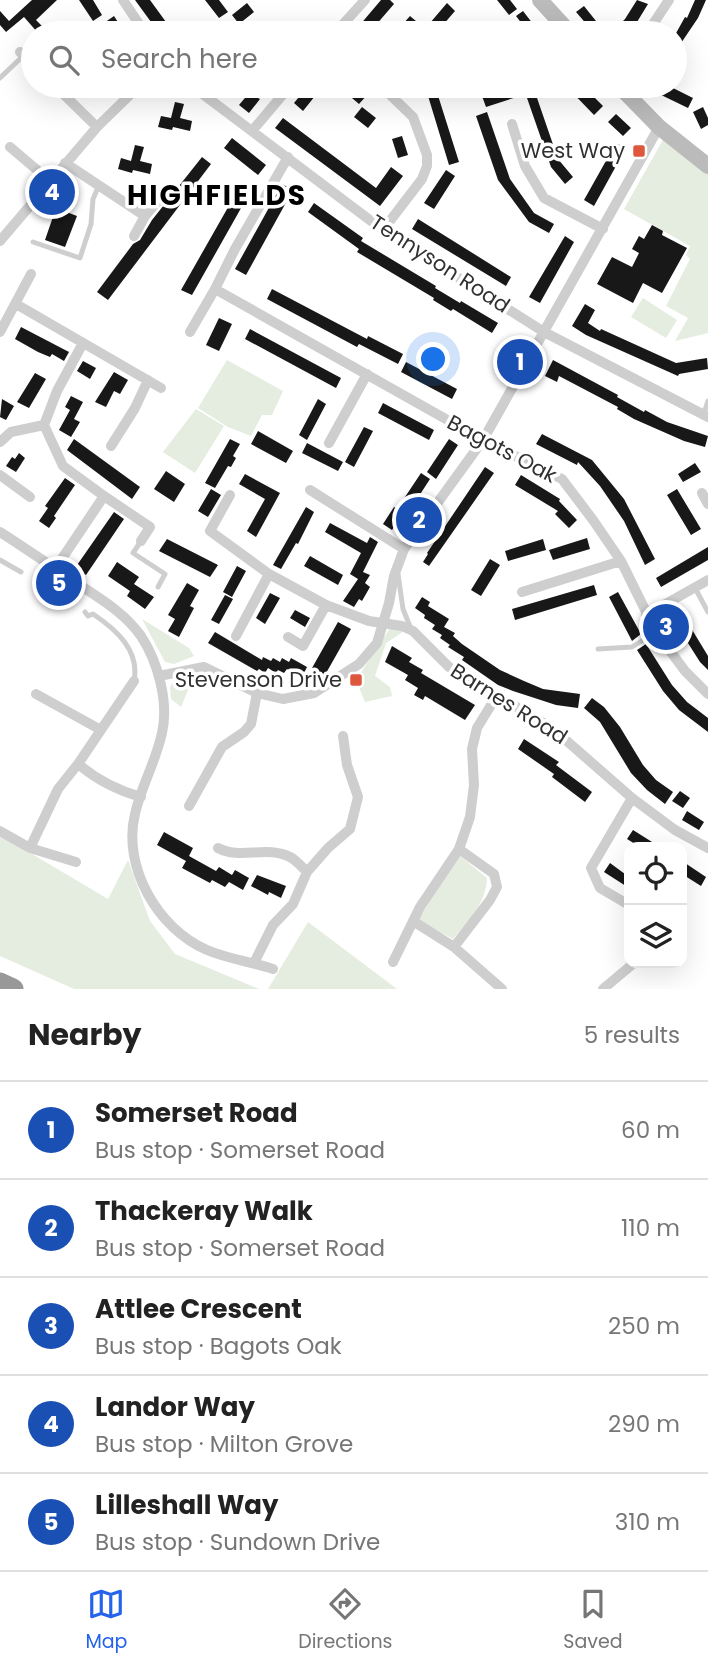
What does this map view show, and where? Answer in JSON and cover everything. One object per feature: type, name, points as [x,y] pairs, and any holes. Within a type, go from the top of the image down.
[{"type":"highway","points":[[0,983],[13,989]]},
{"type":"street","points":[[123,0],[137,21]]},
{"type":"street","points":[[540,0],[559,21]]},
{"type":"street","points":[[655,21],[668,0]]},
{"type":"street","points":[[344,21],[359,2]]},
{"type":"street","points":[[67,98],[97,127]]},
{"type":"street","points":[[1,237],[97,127],[127,98]]},
{"type":"street","name":"Tennyson Road","points":[[208,98],[383,230],[544,331],[706,417]]},
{"type":"street","points":[[252,131],[280,98]]},
{"type":"street","points":[[383,230],[422,179],[427,166],[427,155],[413,117],[396,98]]},
{"type":"street","points":[[631,98],[659,127],[708,166]]},
{"type":"street","points":[[512,124],[525,166],[544,198],[603,229]]},
{"type":"street","points":[[159,676],[204,667],[257,694],[284,699],[314,693],[359,664],[377,643],[397,565],[404,549],[483,440],[659,127]]},
{"type":"street","points":[[10,147],[50,181]]},
{"type":"street","points":[[190,332],[288,157]]},
{"type":"street","points":[[65,163],[145,216]]},
{"type":"street","points":[[134,236],[145,216],[162,196]]},
{"type":"street","points":[[0,332],[31,274]]},
{"type":"street","name":"Bagots Oak","points":[[215,289],[483,440],[562,480],[621,561],[656,632],[685,670],[708,694]]},
{"type":"street","points":[[16,304],[161,387]]},
{"type":"street","points":[[83,343],[57,391],[44,425],[62,466],[150,527],[141,541]]},
{"type":"street","points":[[329,443],[366,374]]},
{"type":"street","points":[[111,446],[135,408],[148,380]]},
{"type":"street","points":[[0,442],[10,432],[44,425]]},
{"type":"street","points":[[0,475],[30,496]]},
{"type":"street","points":[[310,490],[404,549]]},
{"type":"street","points":[[702,494],[708,504]]},
{"type":"street","points":[[230,495],[210,531],[269,573],[326,605],[369,621],[382,622]]},
{"type":"street","points":[[55,569],[104,496]]},
{"type":"street","points":[[0,532],[122,615],[141,636],[159,676],[163,733],[132,828],[137,867],[145,890],[159,912],[175,929],[207,950],[274,969]]},
{"type":"street","points":[[522,592],[621,561]]},
{"type":"street","points":[[236,636],[269,573]]},
{"type":"street","points":[[646,614],[708,580]]},
{"type":"street","points":[[288,637],[303,646],[326,605]]},
{"type":"street","name":"Barnes Road","points":[[382,622],[413,631],[449,667],[566,738],[632,798],[675,830],[708,848]]},
{"type":"street","points":[[30,848],[58,789],[101,730],[129,684]]},
{"type":"street","points":[[36,694],[101,730]]},
{"type":"street","points":[[188,806],[222,747],[251,724],[257,694]]},
{"type":"street","points":[[393,962],[420,906],[459,849],[470,817],[474,785],[472,749],[477,728],[496,697]]},
{"type":"street","points":[[254,963],[273,926],[293,904],[307,872],[350,828],[358,797],[347,765],[343,736]]},
{"type":"street","points":[[78,764],[98,781],[121,792],[141,797]]},
{"type":"street","points":[[624,902],[600,888],[591,868],[632,798]]},
{"type":"street","points":[[0,831],[30,848],[76,862]]},
{"type":"street","points":[[215,844],[229,854],[259,852],[288,856],[307,872]]},
{"type":"street","points":[[454,947],[489,900],[497,881],[494,874],[459,849]]},
{"type":"street","points":[[413,921],[454,947],[502,989]]},
{"type":"street","points":[[603,989],[628,968]]},
{"type":"lane","points":[[0,78],[21,55]]},
{"type":"lane","points":[[33,242],[80,258],[91,224],[93,199],[99,185]]},
{"type":"lane","name":"Tennyson Road","points":[[706,417],[708,401]]},
{"type":"lane","points":[[141,541],[133,553],[165,573],[158,586]]},
{"type":"lane","points":[[0,560],[21,572]]},
{"type":"lane","name":"Barnes Road","points":[[397,565],[403,609],[413,631]]},
{"type":"lane","points":[[695,588],[708,612]]},
{"type":"lane","points":[[85,612],[88,616],[93,614],[107,623],[134,654],[137,669],[129,684]]},
{"type":"lane","points":[[598,649],[632,647],[656,632]]},
{"type":"shaded area","points":[[664,138],[708,172],[708,333],[675,341],[688,318],[666,306],[690,259],[686,255],[690,246],[624,209]]},
{"type":"shaded area","points":[[643,298],[677,320],[666,338],[631,317]]},
{"type":"shaded area","points":[[227,360],[283,391],[272,415],[262,415],[251,436],[228,427],[198,408]]},
{"type":"shaded area","points":[[196,409],[224,426],[195,473],[163,452]]},
{"type":"shaded area","points":[[142,619],[189,648],[194,656],[174,664],[165,662]]},
{"type":"shaded area","points":[[392,625],[406,630],[386,643],[375,676],[390,687],[392,696],[365,702],[356,680]]},
{"type":"shaded area","points":[[203,674],[188,690],[181,707],[171,699],[172,683],[192,675]]},
{"type":"shaded area","points":[[0,835],[108,899],[128,860],[150,921],[175,954],[259,989],[74,989],[0,956]]},
{"type":"shaded area","points":[[459,855],[487,878],[484,896],[471,918],[453,939],[418,920]]},
{"type":"shaded area","points":[[308,922],[397,989],[268,989]]},
{"type":"building","points":[[32,0],[57,0],[37,21],[28,21],[24,17],[6,32],[0,25],[0,11],[9,21]]},
{"type":"building","points":[[79,0],[93,0],[102,15],[93,21]]},
{"type":"building","points":[[135,0],[150,0],[165,21],[150,21]]},
{"type":"building","points":[[205,0],[219,0],[228,12],[219,18]]},
{"type":"building","points":[[381,0],[390,0],[394,4],[379,21],[363,21]]},
{"type":"building","points":[[497,0],[510,0],[517,9],[509,15]]},
{"type":"building","points":[[637,0],[648,4],[638,21],[623,21]]},
{"type":"building","points":[[695,0],[706,0],[687,34],[687,21],[683,21],[687,18]]},
{"type":"building","points":[[247,3],[254,12],[243,21],[237,21],[232,15]]},
{"type":"building","points":[[447,3],[455,11],[446,21],[432,21]]},
{"type":"building","points":[[584,6],[596,21],[584,21],[576,12]]},
{"type":"building","points":[[523,11],[531,21],[520,21],[516,16]]},
{"type":"building","points":[[687,95],[693,98],[688,108],[667,98],[687,98]]},
{"type":"building","points":[[245,98],[260,99],[249,113],[239,105]]},
{"type":"building","points":[[298,98],[313,98],[303,111],[294,103]]},
{"type":"building","points":[[352,98],[364,98],[359,104]]},
{"type":"building","points":[[429,98],[439,98],[459,162],[449,165]]},
{"type":"building","points":[[483,98],[514,98],[486,107]]},
{"type":"building","points":[[527,98],[537,98],[558,159],[573,177],[565,184],[551,167]]},
{"type":"building","points":[[578,98],[595,98],[603,106],[594,115]]},
{"type":"building","points":[[175,102],[184,104],[180,118],[192,121],[190,131],[158,127],[161,116],[171,118]]},
{"type":"building","points":[[362,107],[376,118],[368,128],[354,117]]},
{"type":"building","points":[[703,107],[708,125],[701,129],[693,112]]},
{"type":"building","points":[[487,112],[510,179],[534,213],[554,224],[549,233],[529,222],[498,180],[476,116]]},
{"type":"building","points":[[616,114],[631,128],[623,136],[608,122]]},
{"type":"building","points":[[283,118],[376,188],[391,167],[403,176],[380,206],[275,128]]},
{"type":"building","points":[[402,136],[408,155],[398,158],[392,139]]},
{"type":"building","points":[[232,138],[266,165],[258,175],[224,148]]},
{"type":"building","points":[[616,143],[626,148],[594,206],[584,200]]},
{"type":"building","points":[[135,145],[144,147],[140,161],[152,164],[150,174],[118,169],[121,158],[131,161]]},
{"type":"building","points":[[202,157],[211,164],[108,300],[97,292]]},
{"type":"building","points":[[446,170],[455,176],[434,209],[424,203]]},
{"type":"building","points":[[282,184],[293,190],[246,275],[235,269]]},
{"type":"building","points":[[239,188],[249,194],[192,295],[181,290]]},
{"type":"building","points":[[314,203],[363,238],[361,241],[460,303],[461,301],[498,323],[492,333],[453,309],[451,311],[357,252],[359,249],[308,212]]},
{"type":"building","points":[[56,208],[77,216],[65,247],[45,240]]},
{"type":"building","points":[[418,219],[511,277],[506,286],[412,229]]},
{"type":"building","points":[[652,225],[663,231],[662,235],[687,248],[662,293],[643,283],[633,303],[597,284],[612,257],[632,267],[639,253],[632,249],[639,236],[644,239]]},
{"type":"building","points":[[565,236],[574,242],[540,303],[529,297]]},
{"type":"building","points":[[272,289],[367,339],[368,336],[403,354],[398,364],[359,344],[357,347],[267,299]]},
{"type":"building","points":[[585,304],[595,310],[588,323],[600,331],[601,329],[676,363],[707,358],[708,369],[678,376],[586,335],[572,326]]},
{"type":"building","points":[[219,318],[232,324],[219,351],[206,345]]},
{"type":"building","points":[[21,327],[69,352],[64,361],[52,354],[50,357],[38,352],[15,339]]},
{"type":"building","points":[[250,329],[341,378],[336,388],[245,339]]},
{"type":"building","points":[[553,360],[644,412],[645,410],[667,422],[708,436],[705,447],[684,441],[634,419],[617,409],[618,407],[559,376],[557,382],[545,376]]},
{"type":"building","points":[[83,361],[96,368],[90,379],[77,371]]},
{"type":"building","points":[[406,362],[457,389],[452,399],[401,372]]},
{"type":"building","points":[[114,372],[128,380],[120,394],[114,391],[106,407],[95,402]]},
{"type":"building","points":[[35,373],[46,379],[29,408],[17,402]]},
{"type":"building","points":[[71,396],[83,402],[74,419],[80,422],[71,437],[59,430],[70,410],[65,407]]},
{"type":"building","points":[[2,399],[14,406],[6,420],[0,417]]},
{"type":"building","points":[[318,399],[326,404],[307,440],[299,435]]},
{"type":"building","points":[[383,403],[434,430],[429,440],[378,413]]},
{"type":"building","points":[[364,427],[373,431],[354,467],[345,462]]},
{"type":"building","points":[[258,431],[293,451],[286,463],[251,444]]},
{"type":"building","points":[[542,434],[592,460],[624,499],[655,559],[645,565],[624,521],[600,486],[578,462],[577,465],[536,444]]},
{"type":"building","points":[[74,439],[140,487],[132,499],[67,450]]},
{"type":"building","points":[[230,439],[240,444],[233,456],[236,458],[215,488],[205,483]]},
{"type":"building","points":[[449,439],[458,445],[436,479],[427,472]]},
{"type":"building","points":[[307,443],[343,462],[338,471],[302,453]]},
{"type":"building","points":[[19,453],[25,458],[16,472],[6,466],[12,457],[15,459]]},
{"type":"building","points":[[695,463],[701,472],[683,482],[678,474]]},
{"type":"building","points":[[485,467],[494,473],[429,566],[423,562],[427,553]]},
{"type":"building","points":[[166,471],[185,484],[174,502],[154,489]]},
{"type":"building","points":[[421,473],[430,479],[408,513],[405,511],[392,530],[383,524],[394,507],[397,509]]},
{"type":"building","points":[[245,474],[280,493],[256,537],[247,531],[265,499],[239,484]]},
{"type":"building","points":[[521,475],[560,499],[577,520],[569,528],[555,514],[558,511],[515,485]]},
{"type":"building","points":[[65,478],[75,485],[49,528],[39,521],[48,508],[45,506]]},
{"type":"building","points":[[211,489],[221,495],[208,517],[198,511]]},
{"type":"building","points":[[677,489],[701,529],[691,535],[667,495]]},
{"type":"building","points":[[306,507],[314,512],[298,544],[296,543],[281,569],[273,565]]},
{"type":"building","points":[[114,512],[124,519],[86,575],[75,568]]},
{"type":"building","points":[[330,523],[367,543],[370,537],[378,542],[363,572],[370,575],[365,583],[370,587],[362,601],[359,599],[354,607],[343,601],[358,579],[350,574],[361,553],[325,532]]},
{"type":"building","points":[[587,538],[590,549],[553,560],[549,550]]},
{"type":"building","points":[[167,539],[218,565],[210,577],[159,551]]},
{"type":"building","points":[[543,539],[546,550],[508,561],[505,551]]},
{"type":"building","points":[[708,547],[708,560],[661,587],[656,578]]},
{"type":"building","points":[[310,556],[343,575],[338,585],[304,566]]},
{"type":"building","points":[[490,559],[500,565],[481,596],[471,590]]},
{"type":"building","points":[[117,562],[139,577],[134,584],[154,597],[145,609],[127,596],[130,591],[108,576]]},
{"type":"building","points":[[237,566],[246,571],[232,597],[223,592]]},
{"type":"building","points":[[187,583],[199,590],[190,606],[194,608],[179,637],[168,631],[175,619],[168,615]]},
{"type":"building","points":[[594,585],[597,595],[515,620],[512,609]]},
{"type":"building","points":[[618,592],[641,634],[632,641],[609,597]]},
{"type":"building","points":[[270,593],[280,598],[265,624],[256,618]]},
{"type":"building","points":[[225,595],[233,599],[219,624],[211,620]]},
{"type":"building","points":[[422,597],[430,602],[428,606],[449,619],[444,627],[455,633],[453,636],[462,644],[500,670],[524,681],[543,689],[580,694],[578,708],[556,705],[498,685],[462,660],[464,657],[448,647],[450,645],[440,638],[442,635],[432,629],[435,625],[415,608]]},
{"type":"building","points":[[295,610],[310,618],[305,627],[290,618]]},
{"type":"building","points":[[338,622],[351,629],[325,675],[312,668]]},
{"type":"building","points":[[688,623],[708,656],[708,670],[679,629]]},
{"type":"building","points":[[215,632],[262,660],[263,657],[271,661],[273,658],[280,662],[282,658],[289,662],[291,658],[307,667],[302,677],[287,669],[284,673],[278,670],[276,673],[268,668],[265,673],[259,669],[257,671],[208,643]]},
{"type":"building","points":[[646,644],[672,685],[687,702],[708,718],[708,732],[679,710],[663,691],[637,650]]},
{"type":"building","points":[[392,646],[412,658],[409,662],[423,670],[421,673],[475,705],[465,720],[425,696],[423,700],[414,695],[418,688],[405,680],[408,675],[385,662]]},
{"type":"building","points":[[592,698],[604,707],[620,727],[643,765],[656,780],[673,792],[665,804],[631,773],[600,722],[584,708]]},
{"type":"building","points":[[524,739],[559,762],[556,765],[592,792],[585,802],[552,777],[554,774],[518,749]]},
{"type":"building","points":[[680,791],[690,798],[683,808],[672,801]]},
{"type":"building","points":[[687,811],[704,822],[699,830],[682,820]]},
{"type":"building","points":[[633,830],[652,842],[632,842],[627,839]]},
{"type":"building","points":[[164,832],[193,848],[189,856],[216,871],[219,867],[232,875],[235,870],[249,878],[243,890],[229,882],[225,887],[212,880],[210,883],[182,868],[186,861],[157,845]]},
{"type":"building","points":[[610,863],[624,873],[624,885],[604,872]]},
{"type":"building","points":[[687,864],[706,877],[701,886],[687,877]]},
{"type":"building","points":[[257,875],[286,886],[281,898],[251,886]]},
{"type":"place","name":"West Way","points":[[639,151]]},
{"type":"place","name":"Landor Way","points":[[52,192]]},
{"type":"place","name":"Somerset Road","points":[[520,362]]},
{"type":"place","name":"Thackeray Walk","points":[[419,520]]},
{"type":"place","name":"Lilleshall Way","points":[[59,583]]},
{"type":"place","name":"Attlee Crescent","points":[[666,627]]},
{"type":"place","name":"Stevenson Drive","points":[[356,680]]},
{"type":"district","name":"HIGHFIELDS","points":[[217,195]]}]
